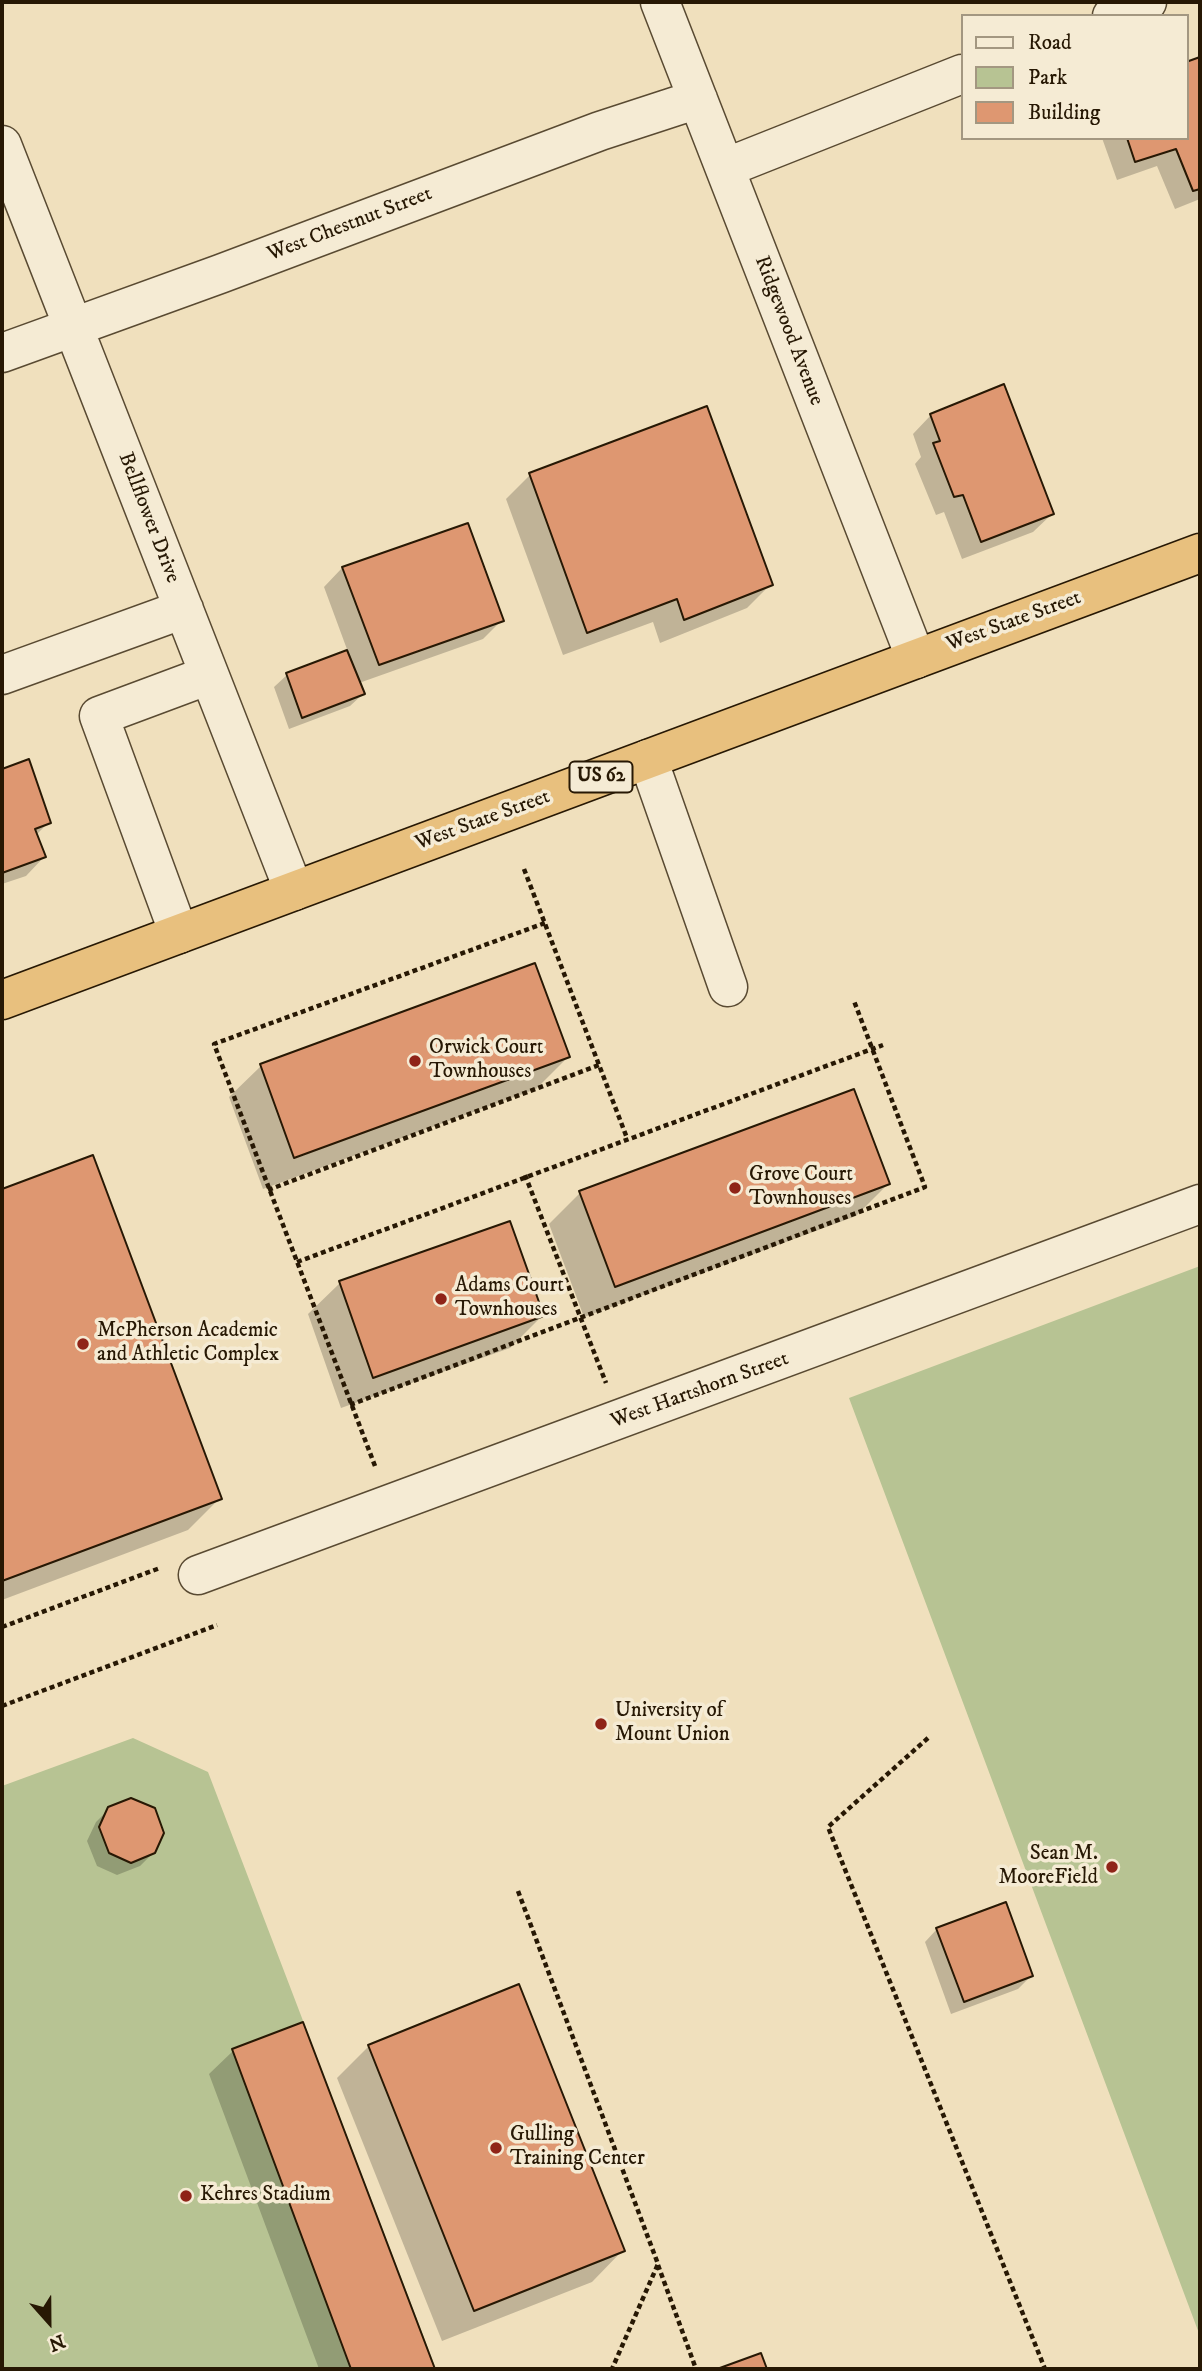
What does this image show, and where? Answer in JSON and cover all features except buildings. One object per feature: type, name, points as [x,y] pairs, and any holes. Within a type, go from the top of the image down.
[{"type":"highway","name":"West State Street","points":[[2,1000],[1200,553]]},
{"type":"street","name":"Ridgewood Avenue","points":[[660,2],[916,659]]},
{"type":"street","points":[[1117,14],[1147,2]]},
{"type":"street","points":[[725,167],[960,75]]},
{"type":"street","name":"West Chestnut Street","points":[[2,353],[600,131],[698,99]]},
{"type":"street","name":"Bellflower Drive","points":[[2,145],[294,891]]},
{"type":"street","points":[[2,676],[184,609]]},
{"type":"street","points":[[179,934],[99,716],[209,675]]},
{"type":"street","points":[[648,759],[728,987]]},
{"type":"street","name":"West Hartshorn Street","points":[[198,1575],[1200,1205]]},
{"type":"path","points":[[524,869],[627,1138]]},
{"type":"path","points":[[390,1504],[214,1044],[545,923]]},
{"type":"path","points":[[351,1405],[925,1186],[854,1001]]},
{"type":"path","points":[[297,1262],[525,1175],[883,1045]]},
{"type":"path","points":[[268,1190],[599,1065]]},
{"type":"path","points":[[525,1175],[620,1420]]},
{"type":"path","points":[[2,1626],[164,1567],[198,1575]]},
{"type":"path","points":[[2,1706],[216,1625]]},
{"type":"path","points":[[928,1738],[828,1828],[1045,2369]]},
{"type":"path","points":[[518,1891],[696,2369]]},
{"type":"path","points":[[612,2369],[658,2264]]},
{"type":"green space","name":"Sean M. MooreField","points":[[1200,1266],[1200,2336],[849,1398]]},
{"type":"green space","name":"Kehres Stadium","points":[[133,1738],[208,1772],[436,2369],[2,2369],[2,1786]]},
{"type":"place","name":"Orwick Court Townhouses","points":[[415,1061]]},
{"type":"place","name":"Grove Court Townhouses","points":[[735,1188]]},
{"type":"place","name":"Adams Court Townhouses","points":[[441,1299]]},
{"type":"place","name":"McPherson Academic and Athletic Complex","points":[[83,1344]]},
{"type":"place","name":"University of Mount Union","points":[[601,1724]]},
{"type":"place","name":"Sean M. MooreField","points":[[1112,1867]]},
{"type":"place","name":"Gulling Training Center","points":[[496,2148]]},
{"type":"place","name":"Kehres Stadium","points":[[186,2196]]}]
